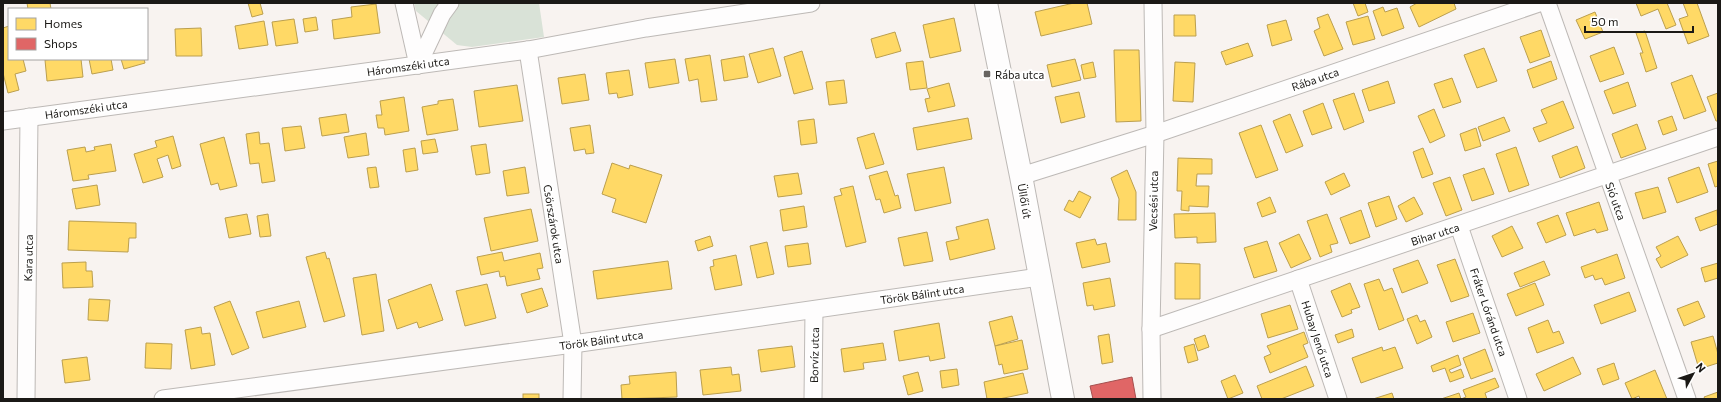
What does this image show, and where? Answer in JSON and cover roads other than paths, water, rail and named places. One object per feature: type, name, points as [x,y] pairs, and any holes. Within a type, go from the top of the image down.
[{"type":"main road","name":"Üllői út","points":[[986,3],[1021,176],[1062,399]]},
{"type":"street","points":[[404,3],[418,65]]},
{"type":"street","points":[[418,65],[442,14],[450,3]]},
{"type":"street","name":"Háromszéki utca","points":[[3,121],[528,50],[646,28],[811,3]]},
{"type":"street","name":"Vecsési utca","points":[[1152,399],[1151,329],[1155,134],[1153,3]]},
{"type":"street","name":"Rába utca","points":[[1021,176],[1155,134],[1539,3]]},
{"type":"street","name":"Sió utca","points":[[1547,3],[1687,399]]},
{"type":"street","name":"Csörszárok utca","points":[[528,50],[572,344],[572,399]]},
{"type":"street","name":"Kara utca","points":[[26,399],[29,117]]},
{"type":"street","name":"Bihar utca","points":[[1151,329],[1459,226],[1718,137]]},
{"type":"street","name":"Fráter Lóránd utca","points":[[1459,226],[1518,399]]},
{"type":"street","name":"Török Bálint utca","points":[[163,399],[572,344],[1039,277]]},
{"type":"street","name":"Hubay Jenő utca","points":[[1298,279],[1338,399]]},
{"type":"street","name":"Borvíz utca","points":[[813,399],[814,310]]},
{"type":"place","name":"Rába utca","points":[[987,74]]}]
